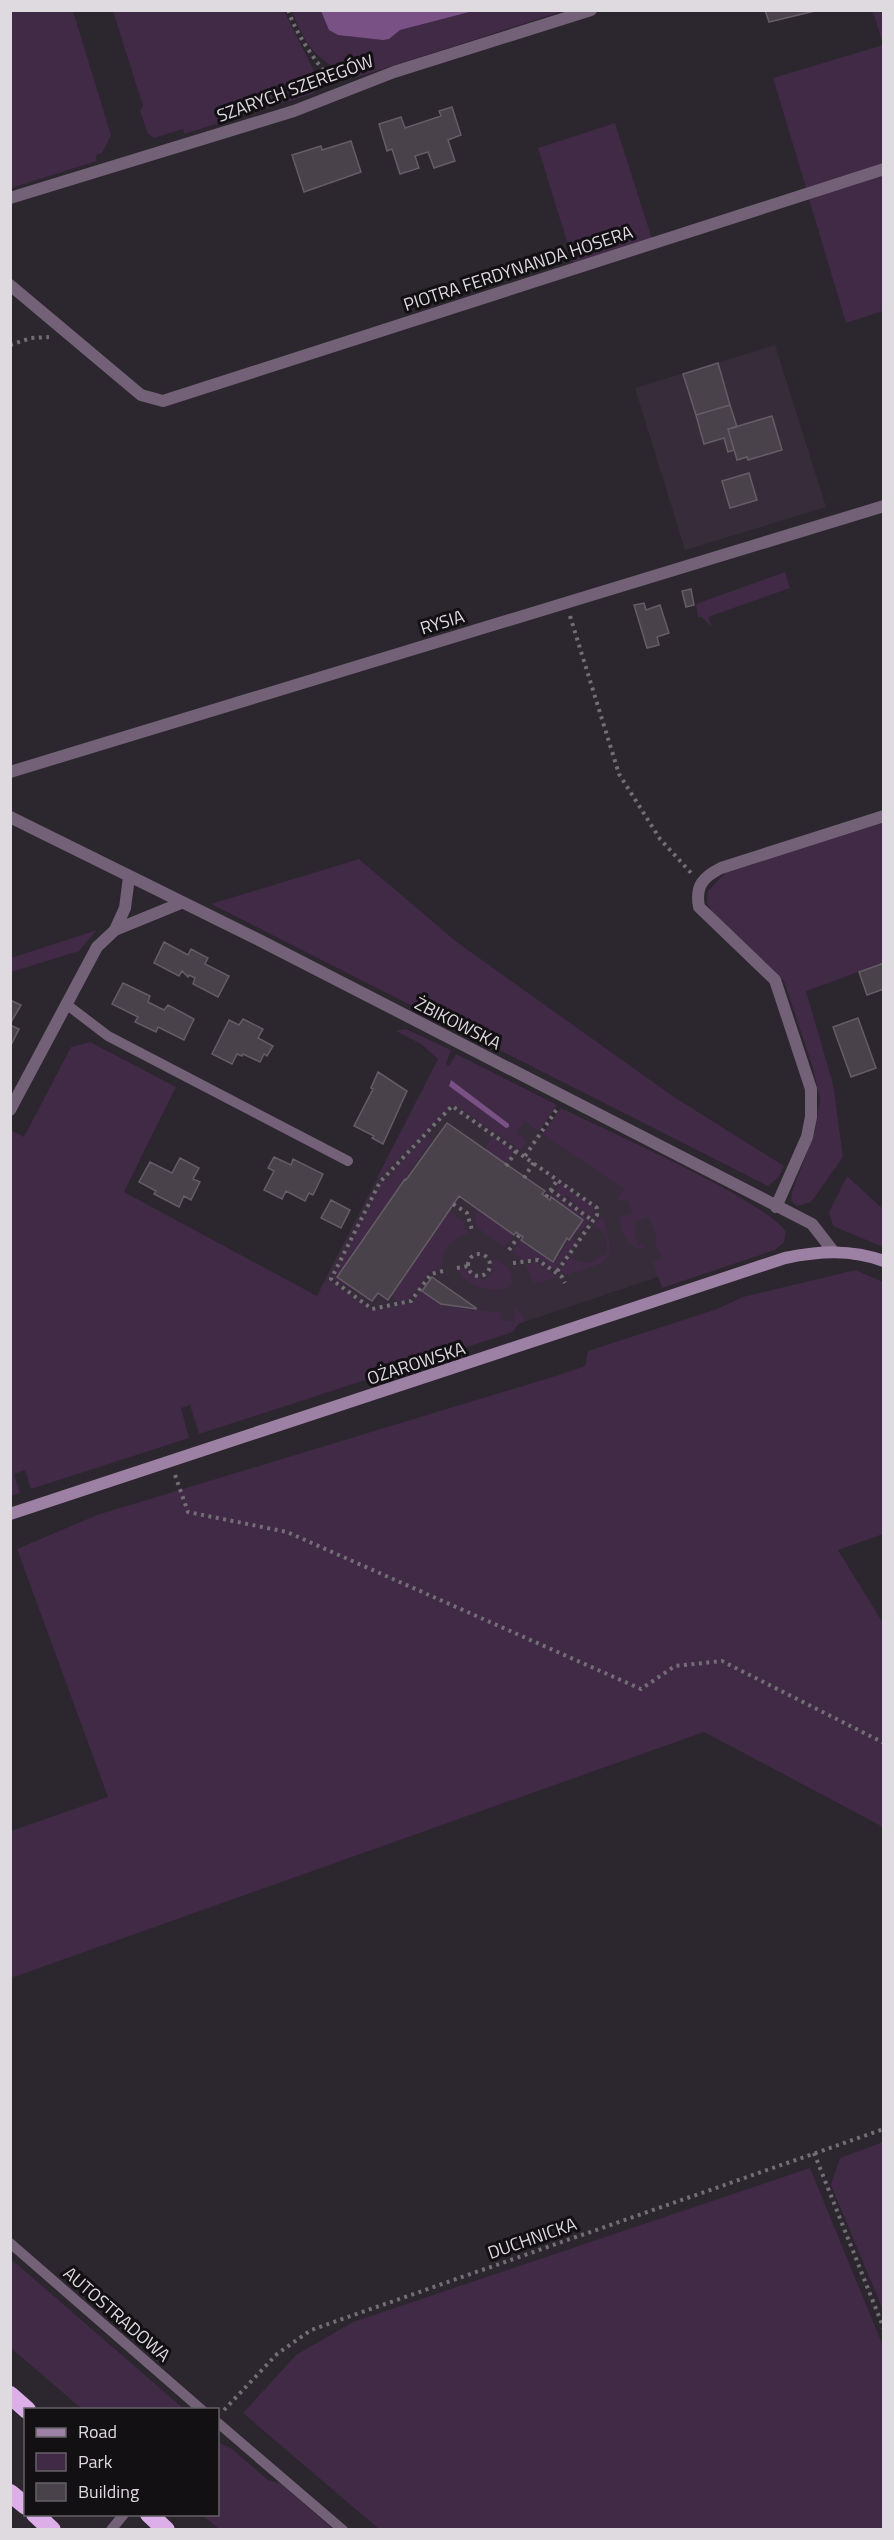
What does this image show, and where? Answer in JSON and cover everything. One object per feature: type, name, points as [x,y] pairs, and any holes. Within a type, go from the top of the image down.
[{"type":"highway","points":[[10,2395],[26,2408]]},
{"type":"highway","points":[[10,2493],[24,2504]]},
{"type":"highway","points":[[37,2516],[52,2529]]},
{"type":"highway","points":[[151,2516],[166,2529]]},
{"type":"main road","points":[[833,1251],[866,1254],[884,1261]]},
{"type":"main road","name":"OŻAROWSKA","points":[[10,1514],[786,1258],[833,1251]]},
{"type":"street","name":"SZARYCH SZEREGÓW","points":[[10,198],[272,118],[394,72],[591,10]]},
{"type":"street","name":"PIOTRA FERDYNANDA HOSERA","points":[[74,337],[141,395],[163,400],[884,169]]},
{"type":"street","points":[[10,285],[74,337]]},
{"type":"street","name":"RYSIA","points":[[10,772],[884,506]]},
{"type":"street","points":[[776,1207],[807,1137],[811,1117],[811,1089],[780,988],[769,973],[699,907],[699,884],[712,873],[731,864],[884,816]]},
{"type":"street","name":"ŻBIKOWSKA","points":[[10,817],[812,1224],[833,1251]]},
{"type":"street","points":[[115,930],[125,908],[129,877]]},
{"type":"street","points":[[10,1110],[97,947],[115,930],[182,903]]},
{"type":"lane","points":[[66,1004],[108,1036],[348,1161]]},
{"type":"lane","name":"AUTOSTRADOWA","points":[[10,2242],[201,2408]]},
{"type":"lane","points":[[219,2423],[343,2529]]},
{"type":"lane","points":[[111,2529],[122,2516]]},
{"type":"path","points":[[288,10],[295,29],[336,93]]},
{"type":"path","points":[[10,345],[45,337],[74,337]]},
{"type":"path","points":[[566,604],[619,774],[660,839],[687,866],[699,884]]},
{"type":"path","points":[[525,1156],[564,1098]]},
{"type":"path","points":[[443,1271],[431,1274],[411,1301],[372,1309],[331,1279],[380,1182],[449,1108],[456,1107],[594,1205],[598,1214],[556,1273]]},
{"type":"path","points":[[506,1166],[517,1150]]},
{"type":"path","points":[[524,1178],[534,1162]]},
{"type":"path","points":[[546,1197],[558,1179]]},
{"type":"path","points":[[551,1190],[593,1221]]},
{"type":"path","points":[[453,1204],[467,1213],[472,1230]]},
{"type":"path","points":[[509,1250],[520,1234]]},
{"type":"path","points":[[476,1253],[490,1260],[490,1269],[483,1276],[474,1276],[468,1266],[470,1258],[476,1253]]},
{"type":"path","points":[[513,1263],[538,1260],[565,1283]]},
{"type":"path","points":[[457,1268],[468,1266]]},
{"type":"path","points":[[171,1461],[188,1512],[287,1532],[641,1689],[675,1666],[722,1661],[884,1743]]},
{"type":"path","name":"DUCHNICKA","points":[[219,2416],[277,2354],[311,2330],[884,2129]]},
{"type":"path","points":[[814,2153],[884,2329]]},
{"type":"shaded area","points":[[321,10],[473,11],[400,30],[389,39],[383,40],[338,35],[329,30]]},
{"type":"shaded area","points":[[775,345],[826,507],[685,550],[635,388]]},
{"type":"shaded area","points":[[438,1059],[542,1134],[647,1204],[671,1243],[658,1277],[518,1324],[354,1316],[317,1296]]},
{"type":"shaded area","points":[[451,1080],[509,1124],[509,1127],[506,1128],[449,1086]]},
{"type":"green space","points":[[11,10],[73,11],[111,135],[102,153],[96,155],[97,161],[11,188]]},
{"type":"green space","points":[[113,11],[284,11],[318,79],[315,93],[184,134],[183,129],[154,138],[148,134],[140,111],[143,106]]},
{"type":"green space","points":[[292,11],[563,11],[358,77],[333,67],[316,53],[302,35]]},
{"type":"green space","points":[[873,11],[883,11],[883,45]]},
{"type":"green space","points":[[883,45],[883,163],[806,188],[773,78]]},
{"type":"green space","points":[[615,123],[652,239],[574,264],[538,148]]},
{"type":"green space","points":[[883,174],[883,311],[846,323],[809,199]]},
{"type":"green space","points":[[785,572],[790,588],[708,617],[712,628],[702,617],[698,617],[696,604]]},
{"type":"green space","points":[[883,823],[883,963],[806,991],[833,1084],[843,1157],[811,1202],[797,1206],[791,1201],[792,1192],[815,1131],[820,1099],[813,1068],[784,981],[713,913],[707,903],[708,891],[727,871]]},
{"type":"green space","points":[[359,859],[458,943],[674,1097],[784,1166],[778,1178],[768,1186],[211,904]]},
{"type":"green space","points":[[97,930],[79,951],[11,972],[11,958]]},
{"type":"green space","points":[[406,1029],[451,1050],[446,1064],[449,1066],[456,1054],[557,1105],[539,1132],[524,1121],[516,1133],[527,1141],[521,1151],[456,1105],[451,1105],[379,1179],[377,1178],[438,1059],[421,1044],[396,1031]]},
{"type":"green space","points":[[90,1042],[176,1087],[124,1192],[317,1296],[374,1185],[328,1280],[373,1311],[412,1303],[421,1291],[440,1304],[501,1313],[500,1320],[514,1322],[515,1308],[522,1314],[525,1321],[518,1324],[513,1332],[199,1434],[190,1405],[181,1408],[189,1438],[31,1489],[25,1470],[14,1474],[20,1493],[11,1496],[11,1130],[24,1137],[71,1047]]},
{"type":"green space","points":[[561,1108],[682,1166],[749,1203],[773,1219],[786,1232],[784,1242],[775,1250],[662,1288],[653,1262],[662,1259],[654,1240],[657,1239],[649,1217],[634,1222],[637,1232],[634,1233],[638,1246],[645,1244],[646,1246],[642,1249],[636,1248],[628,1242],[619,1217],[632,1213],[627,1199],[616,1202],[624,1189],[542,1134]]},
{"type":"green space","points":[[426,1136],[432,1140],[352,1253],[354,1254],[338,1277],[350,1287],[349,1289],[333,1278],[382,1183]]},
{"type":"green space","points":[[493,1136],[514,1151],[505,1164],[484,1149]]},
{"type":"green space","points":[[847,1176],[883,1209],[883,1247],[833,1226],[829,1212]]},
{"type":"green space","points":[[561,1184],[594,1208],[593,1218],[570,1201],[568,1196],[565,1198],[556,1191]]},
{"type":"green space","points":[[554,1194],[590,1221],[575,1235],[573,1246],[558,1268],[554,1269],[538,1258],[522,1260],[512,1252],[521,1240],[553,1263],[583,1220],[552,1198]]},
{"type":"green space","points":[[475,1208],[514,1235],[505,1247],[476,1227]]},
{"type":"green space","points":[[449,1211],[463,1221],[468,1233],[457,1238],[448,1246],[443,1256],[442,1269],[430,1271],[409,1300],[397,1302],[392,1295]]},
{"type":"green space","points":[[602,1216],[610,1252],[607,1258],[601,1263],[566,1275],[560,1271],[572,1254],[572,1258],[577,1261],[587,1263],[607,1253],[606,1235],[593,1225]]},
{"type":"green space","points":[[496,1259],[510,1270],[513,1282],[506,1289],[493,1290],[479,1287],[466,1281],[458,1270],[466,1268],[471,1276],[485,1280],[493,1272],[492,1261]]},
{"type":"green space","points":[[537,1263],[557,1278],[534,1283],[525,1264]]},
{"type":"green space","points":[[855,1270],[883,1282],[883,1534],[838,1550],[883,1623],[883,1827],[704,1732],[11,1978],[11,1831],[108,1797],[17,1549],[97,1515],[585,1366],[588,1351],[717,1309],[743,1297]]},
{"type":"green space","points":[[884,2142],[883,2310],[831,2185],[840,2158]]},
{"type":"green space","points":[[810,2168],[883,2346],[883,2527],[876,2530],[379,2529],[243,2413],[296,2355],[353,2322]]},
{"type":"green space","points":[[11,2259],[183,2408],[81,2408],[11,2348]]},
{"type":"green space","points":[[219,2442],[232,2449],[268,2480],[280,2483],[333,2529],[219,2529],[203,2516],[219,2516]]},
{"type":"building","points":[[765,10],[819,10],[769,22]]},
{"type":"building","points":[[452,107],[461,135],[448,140],[455,161],[434,168],[428,152],[415,156],[419,168],[400,174],[392,149],[387,151],[379,124],[401,117],[405,128],[441,116],[439,111]]},
{"type":"building","points":[[351,141],[361,172],[304,192],[292,155],[321,146],[322,150]]},
{"type":"building","points":[[718,363],[730,405],[696,415],[683,374]]},
{"type":"building","points":[[730,405],[737,427],[728,429],[734,450],[728,452],[724,438],[704,444],[696,415]]},
{"type":"building","points":[[772,416],[782,450],[748,460],[747,457],[737,460],[728,429]]},
{"type":"building","points":[[749,473],[757,500],[730,508],[722,481]]},
{"type":"building","points":[[691,589],[694,605],[686,607],[682,591]]},
{"type":"building","points":[[644,603],[646,610],[660,605],[669,633],[657,637],[659,645],[647,648],[634,605]]},
{"type":"building","points":[[164,942],[188,955],[191,949],[208,958],[205,964],[229,976],[218,997],[193,984],[195,978],[189,975],[188,977],[182,971],[179,976],[154,963]]},
{"type":"building","points":[[884,963],[884,989],[867,995],[859,972]]},
{"type":"building","points":[[123,983],[150,996],[148,1002],[164,1010],[168,1005],[194,1019],[184,1040],[158,1027],[156,1032],[135,1022],[138,1017],[112,1004]]},
{"type":"building","points":[[10,1000],[21,1005],[10,1024]]},
{"type":"building","points":[[858,1018],[876,1068],[851,1077],[833,1027]]},
{"type":"building","points":[[243,1019],[263,1029],[258,1038],[273,1046],[267,1056],[264,1054],[260,1062],[243,1054],[242,1056],[237,1054],[232,1064],[212,1054],[229,1020],[239,1025]]},
{"type":"building","points":[[10,1025],[19,1029],[10,1047]]},
{"type":"building","points":[[378,1072],[407,1091],[383,1144],[372,1138],[374,1136],[354,1126],[373,1089],[371,1088]]},
{"type":"building","points":[[447,1123],[545,1191],[542,1194],[550,1200],[551,1197],[583,1220],[569,1240],[567,1238],[553,1262],[521,1240],[523,1237],[516,1232],[514,1235],[459,1196],[388,1300],[378,1293],[372,1301],[337,1277]]},
{"type":"building","points":[[274,1157],[291,1165],[293,1159],[323,1174],[313,1195],[309,1193],[305,1201],[286,1191],[282,1199],[264,1190],[274,1171],[268,1168]]},
{"type":"building","points":[[180,1158],[199,1168],[193,1179],[200,1182],[191,1200],[184,1196],[179,1207],[154,1194],[156,1191],[139,1182],[150,1162],[172,1173]]},
{"type":"building","points":[[331,1200],[350,1210],[341,1228],[321,1218]]},
{"type":"building","points":[[432,1277],[476,1309],[441,1304],[422,1291]]}]
